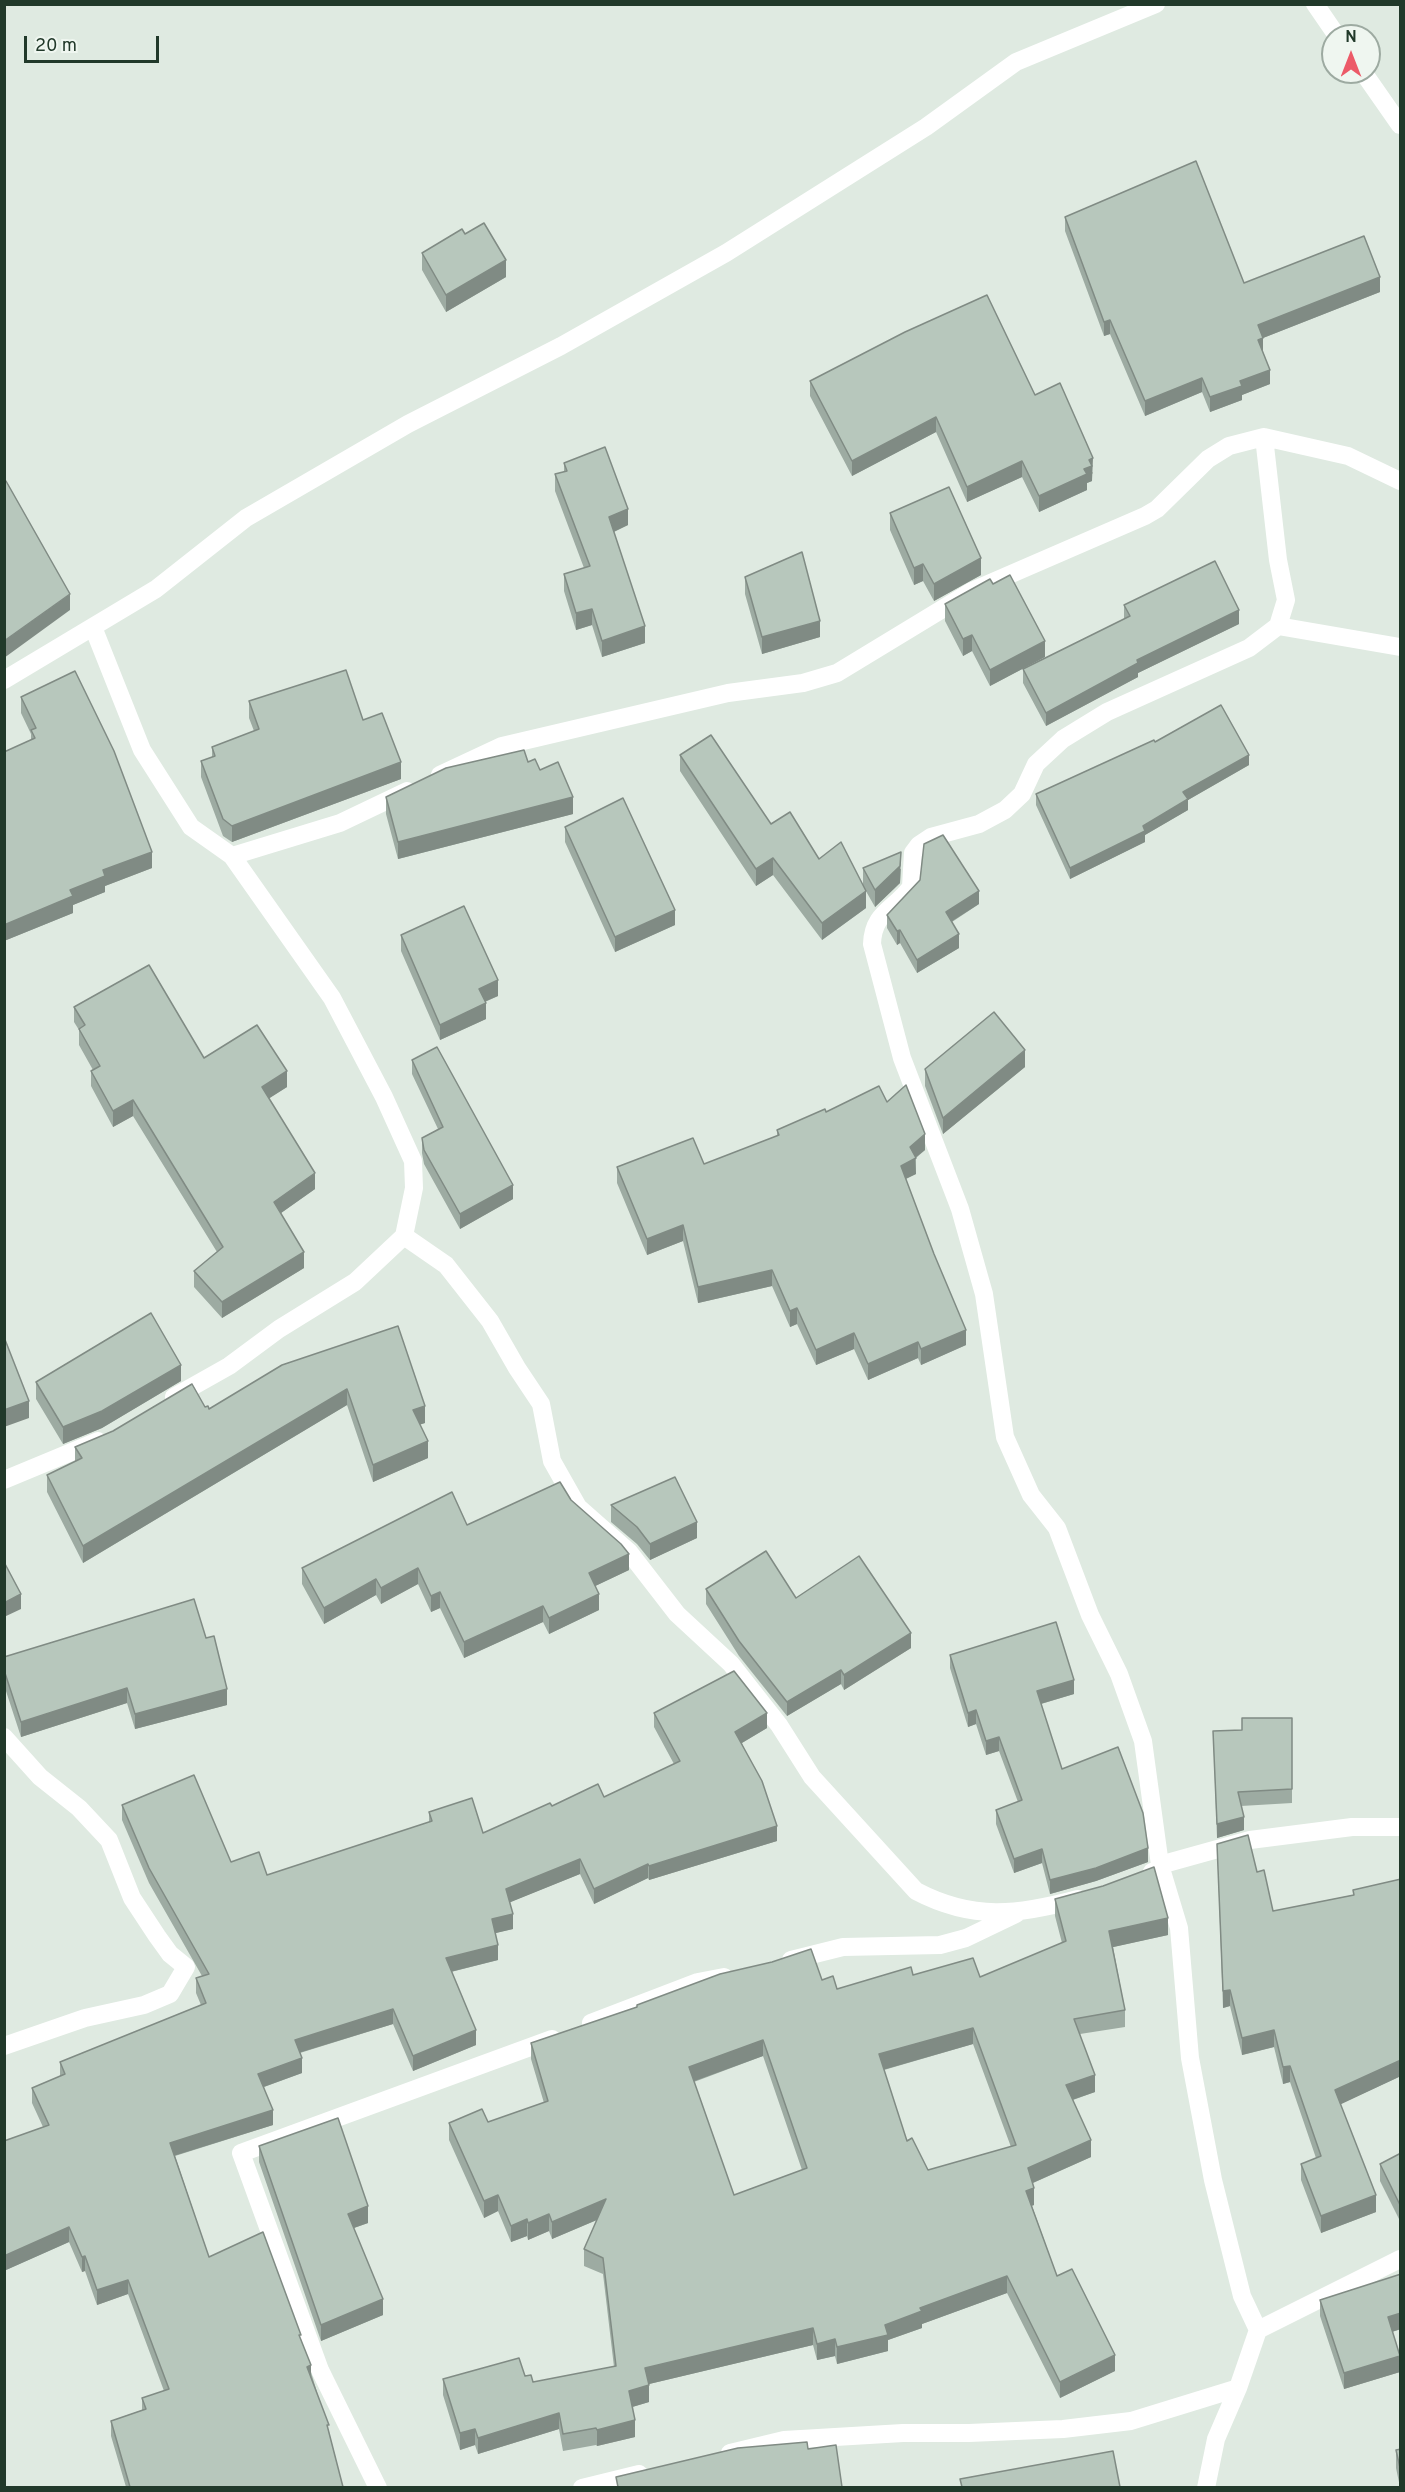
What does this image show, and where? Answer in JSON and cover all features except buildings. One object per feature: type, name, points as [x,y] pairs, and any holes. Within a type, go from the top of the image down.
[{"type":"street","points":[[4,680],[156,589],[246,518],[408,424],[561,346],[726,253],[926,128],[1016,62],[1156,4]]},
{"type":"street","points":[[1315,4],[1329,24]]},
{"type":"street","points":[[1372,84],[1401,125]]},
{"type":"street","points":[[232,856],[340,823],[502,746],[728,693],[803,683],[837,673],[972,591],[1145,516],[1156,509],[1208,459],[1229,446],[1264,437],[1348,456],[1401,481]]},
{"type":"street","points":[[1206,2487],[1215,2439],[1238,2388],[1258,2330],[1242,2296],[1212,2180],[1190,2058],[1179,1928],[1160,1865],[1143,1741],[1119,1674],[1090,1616],[1057,1528],[1030,1495],[1005,1437],[984,1294],[960,1209],[899,1048],[872,944],[872,929],[911,887],[913,853],[919,845],[931,837],[979,824],[1005,810],[1022,794],[1036,764],[1063,739],[1107,712],[1249,648],[1278,626],[1286,600],[1278,560],[1264,437]]},
{"type":"street","points":[[1278,626],[1401,647]]},
{"type":"street","points":[[93,627],[142,750],[191,827],[232,856],[332,998],[384,1097],[413,1161],[414,1188],[404,1236],[355,1282],[279,1329],[229,1366],[162,1404]]},
{"type":"street","points":[[404,1236],[446,1265],[490,1321],[541,1404],[552,1461],[578,1507],[629,1552],[677,1614],[731,1664],[779,1725],[812,1777],[848,1818],[916,1891],[938,1903],[974,1912],[1021,1912]]},
{"type":"street","points":[[4,1480],[116,1432]]},
{"type":"street","points":[[4,1737],[40,1777],[79,1808],[109,1840],[132,1898],[170,1953],[186,1967],[170,1994],[144,2005],[85,2018],[4,2046]]},
{"type":"street","points":[[1160,1865],[1250,1840],[1352,1827],[1401,1827]]},
{"type":"street","points":[[1139,1877],[1160,1869],[1160,1865]]},
{"type":"street","points":[[770,1968],[806,1955],[843,1947],[940,1945],[955,1942],[1021,1912],[1098,1894]]},
{"type":"street","points":[[378,2487],[320,2370],[241,2153],[698,1982],[739,1974]]},
{"type":"street","points":[[1258,2330],[1401,2259]]},
{"type":"street","points":[[715,2456],[784,2440],[903,2433],[1063,2429],[1131,2421],[1238,2388]]},
{"type":"street","points":[[582,2487],[657,2470]]}]
